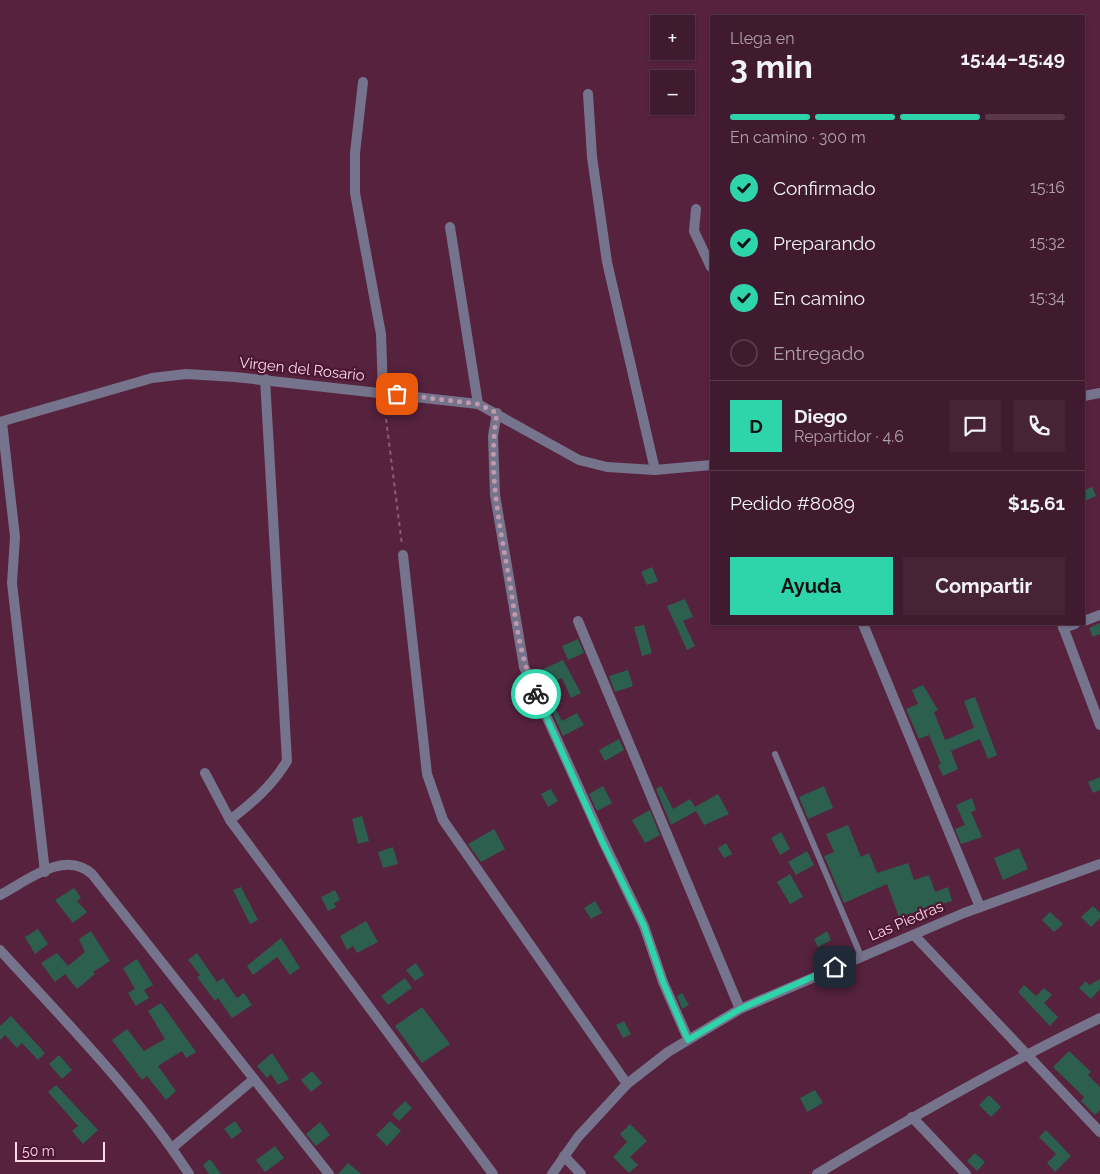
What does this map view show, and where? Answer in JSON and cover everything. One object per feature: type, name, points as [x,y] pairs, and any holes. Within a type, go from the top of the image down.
[{"type":"street","points":[[363,82],[355,153],[355,193],[381,334],[383,393]]},
{"type":"street","points":[[588,94],[592,157],[607,262],[655,470]]},
{"type":"street","points":[[696,209],[694,231],[710,265]]},
{"type":"street","points":[[450,227],[478,404]]},
{"type":"street","name":"Virgen del Rosario","points":[[1,422],[152,378],[186,374],[265,379],[478,404],[579,460],[607,466],[655,470],[710,465]]},
{"type":"street","points":[[230,820],[256,800],[277,778],[287,761],[265,379]]},
{"type":"street","points":[[1085,396],[1100,393]]},
{"type":"street","points":[[497,413],[493,436],[495,495],[524,667],[602,841],[644,926],[663,982],[688,1040]]},
{"type":"street","points":[[1,422],[15,537],[12,583],[45,872]]},
{"type":"street","points":[[403,555],[427,774],[444,820],[626,1084]]},
{"type":"street","points":[[1085,621],[1100,615]]},
{"type":"street","points":[[578,621],[740,1009]]},
{"type":"street","points":[[863,625],[980,907]]},
{"type":"street","points":[[1062,626],[1100,725]]},
{"type":"street","points":[[205,773],[230,820],[493,1174]]},
{"type":"street","points":[[0,895],[59,864],[74,863],[92,874],[329,1174]]},
{"type":"street","name":"Las Piedras","points":[[552,1174],[578,1137],[626,1084],[668,1052],[740,1009],[980,907],[1100,864]]},
{"type":"street","points":[[914,935],[1024,1054],[1100,1132]]},
{"type":"street","points":[[0,950],[85,1043],[172,1148],[189,1174]]},
{"type":"street","points":[[817,1174],[912,1117],[1024,1054],[1100,1018]]},
{"type":"street","points":[[172,1148],[254,1080]]},
{"type":"street","points":[[912,1117],[966,1174]]},
{"type":"street","points":[[564,1156],[581,1174]]},
{"type":"lane","points":[[775,754],[861,956]]},
{"type":"path","points":[[383,393],[403,555]]},
{"type":"building","points":[[1092,487],[1096,496],[1085,501],[1085,490]]},
{"type":"building","points":[[652,567],[658,581],[647,585],[641,572]]},
{"type":"building","points":[[685,599],[693,617],[683,621],[695,646],[687,650],[667,606]]},
{"type":"building","points":[[1100,623],[1100,634],[1093,637],[1089,628]]},
{"type":"building","points":[[644,625],[652,653],[642,656],[634,627]]},
{"type":"building","points":[[578,639],[584,653],[568,660],[562,646]]},
{"type":"building","points":[[563,660],[581,693],[571,698],[562,678],[548,684],[541,670]]},
{"type":"building","points":[[628,670],[633,686],[615,692],[609,676]]},
{"type":"building","points":[[923,685],[938,710],[934,712],[945,740],[974,728],[964,701],[975,697],[997,755],[988,759],[980,739],[951,751],[958,769],[943,776],[938,765],[941,764],[929,735],[919,739],[906,709],[918,704],[912,690]]},
{"type":"building","points":[[555,708],[562,721],[577,713],[584,725],[563,736],[551,710]]},
{"type":"building","points":[[619,739],[624,750],[605,761],[599,750]]},
{"type":"building","points":[[1100,777],[1100,790],[1093,793],[1088,782]]},
{"type":"building","points":[[603,786],[612,803],[597,811],[589,794]]},
{"type":"building","points":[[661,786],[673,809],[690,799],[695,807],[718,794],[729,814],[704,825],[696,811],[671,825],[656,789]]},
{"type":"building","points":[[824,786],[833,808],[808,819],[799,797]]},
{"type":"building","points":[[551,789],[558,801],[548,807],[541,794]]},
{"type":"building","points":[[972,798],[976,810],[971,812],[982,837],[961,844],[955,829],[965,825],[956,805]]},
{"type":"building","points":[[650,810],[660,835],[645,843],[632,820]]},
{"type":"building","points":[[362,816],[369,841],[358,844],[352,819]]},
{"type":"building","points":[[848,825],[861,857],[869,853],[877,873],[908,863],[914,880],[929,875],[935,892],[948,887],[952,901],[899,917],[887,884],[844,903],[824,856],[834,852],[826,834]]},
{"type":"building","points":[[494,829],[505,849],[481,862],[468,844]]},
{"type":"building","points":[[781,832],[790,849],[780,855],[771,838]]},
{"type":"building","points":[[726,843],[732,854],[724,858],[718,848]]},
{"type":"building","points":[[393,847],[398,864],[383,868],[378,852]]},
{"type":"building","points":[[1019,848],[1028,869],[1003,880],[994,858]]},
{"type":"building","points":[[807,851],[814,865],[796,875],[788,862]]},
{"type":"building","points":[[790,874],[803,897],[790,904],[777,882]]},
{"type":"building","points":[[241,887],[258,920],[250,924],[233,890]]},
{"type":"building","points":[[74,888],[81,898],[77,901],[87,912],[73,923],[55,900]]},
{"type":"building","points":[[335,890],[340,900],[334,903],[336,907],[328,911],[321,897]]},
{"type":"building","points":[[595,901],[602,913],[591,919],[584,908]]},
{"type":"building","points":[[1093,906],[1100,913],[1100,918],[1091,927],[1081,917]]},
{"type":"building","points":[[1050,912],[1063,924],[1054,932],[1042,920]]},
{"type":"building","points":[[366,921],[378,942],[357,953],[353,946],[347,950],[340,936]]},
{"type":"building","points":[[38,929],[48,944],[35,954],[25,937]]},
{"type":"building","points":[[91,931],[110,961],[93,972],[95,974],[77,989],[65,974],[55,982],[41,963],[57,953],[68,966],[85,952],[79,939]]},
{"type":"building","points":[[827,931],[831,940],[818,947],[814,939]]},
{"type":"building","points":[[281,938],[300,968],[290,975],[277,957],[253,975],[247,966]]},
{"type":"building","points":[[197,953],[217,982],[223,978],[237,998],[244,993],[252,1005],[232,1018],[218,998],[215,1001],[197,977],[200,975],[188,960]]},
{"type":"building","points":[[137,959],[153,985],[144,990],[149,998],[136,1006],[128,993],[135,989],[123,968]]},
{"type":"building","points":[[416,963],[424,975],[415,981],[406,970]]},
{"type":"building","points":[[405,978],[412,988],[388,1005],[381,996]]},
{"type":"building","points":[[1100,979],[1100,989],[1091,999],[1079,988],[1086,981],[1089,985]]},
{"type":"building","points":[[1024,985],[1036,996],[1044,988],[1052,995],[1044,1003],[1058,1017],[1050,1026],[1018,992]]},
{"type":"building","points":[[682,993],[689,1005],[682,1009],[677,996]]},
{"type":"building","points":[[161,1003],[196,1052],[186,1058],[182,1051],[158,1066],[176,1091],[166,1100],[147,1076],[142,1080],[112,1040],[127,1029],[144,1051],[165,1039],[148,1011]]},
{"type":"building","points":[[422,1007],[450,1044],[422,1063],[395,1026]]},
{"type":"building","points":[[11,1016],[45,1053],[38,1060],[22,1043],[17,1048],[5,1035],[0,1040],[0,1026]]},
{"type":"building","points":[[624,1021],[631,1034],[623,1038],[616,1025]]},
{"type":"building","points":[[1069,1051],[1091,1072],[1088,1075],[1100,1087],[1100,1110],[1095,1115],[1081,1101],[1084,1097],[1053,1067]]},
{"type":"building","points":[[272,1053],[289,1079],[278,1085],[271,1074],[267,1078],[257,1066]]},
{"type":"building","points":[[59,1055],[72,1070],[62,1079],[49,1064]]},
{"type":"building","points":[[312,1071],[322,1083],[311,1092],[301,1080]]},
{"type":"building","points":[[56,1085],[98,1130],[83,1144],[72,1131],[78,1126],[48,1092]]},
{"type":"building","points":[[815,1090],[823,1103],[807,1112],[800,1098]]},
{"type":"building","points":[[989,1095],[1001,1107],[991,1117],[979,1105]]},
{"type":"building","points":[[405,1101],[412,1108],[399,1121],[392,1114]]},
{"type":"building","points":[[235,1121],[242,1131],[232,1139],[224,1129]]},
{"type":"building","points":[[390,1121],[401,1131],[387,1146],[376,1135]]},
{"type":"building","points":[[320,1122],[330,1135],[316,1146],[306,1134]]},
{"type":"building","points":[[630,1124],[647,1141],[630,1157],[638,1165],[629,1173],[613,1157],[627,1142],[620,1134]]},
{"type":"building","points":[[1046,1130],[1071,1156],[1055,1172],[1047,1163],[1056,1154],[1039,1137]]},
{"type":"building","points":[[275,1146],[284,1158],[265,1172],[256,1160]]},
{"type":"building","points":[[975,1153],[985,1162],[977,1171],[967,1161]]},
{"type":"building","points":[[210,1159],[221,1174],[209,1174],[203,1165]]},
{"type":"building","points":[[348,1163],[361,1174],[338,1174]]},
{"type":"way so far","points":[[397,394],[478,404],[497,413],[493,436],[495,495],[524,667],[536,694]]},
{"type":"route","points":[[536,694],[602,841],[644,926],[663,982],[688,1040],[740,1009],[835,967]]}]
